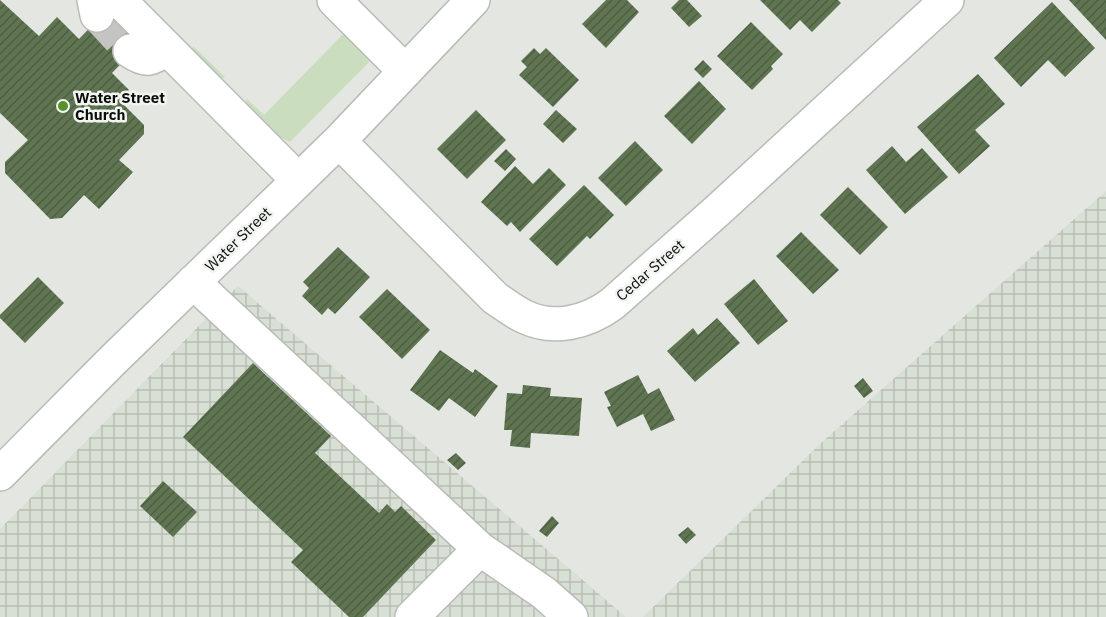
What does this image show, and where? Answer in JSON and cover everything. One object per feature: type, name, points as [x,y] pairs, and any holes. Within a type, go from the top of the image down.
[{"type":"street","points":[[334,0],[405,70]]},
{"type":"street","name":"Water Street","points":[[0,474],[56,416],[339,141],[473,0]]},
{"type":"street","name":"Cedar Street","points":[[339,141],[495,298],[524,316],[539,321],[557,324],[583,321],[599,314],[614,303],[709,219],[947,0]]},
{"type":"street","points":[[103,5],[166,48],[298,180]]},
{"type":"street","points":[[130,51],[147,59],[154,58],[166,48]]},
{"type":"street","points":[[193,282],[480,549],[544,592],[571,617]]},
{"type":"street","points":[[412,617],[480,549]]},
{"type":"shaded area","points":[[1106,191],[1106,617],[643,617],[821,443]]},
{"type":"shaded area","points":[[238,286],[626,617],[0,617],[0,529]]},
{"type":"green space","points":[[345,32],[370,61],[290,142],[274,134],[245,105],[247,99],[264,115]]},
{"type":"green space","points":[[193,46],[225,77],[220,79],[192,52]]},
{"type":"building","name":"Water Street Church","points":[[0,0],[39,36],[57,17],[79,39],[109,8],[143,41],[112,73],[129,90],[119,100],[144,125],[144,134],[119,160],[133,172],[99,209],[84,195],[62,218],[50,219],[5,173],[5,162],[28,140],[0,113]]},
{"type":"building","points":[[606,0],[627,0],[639,12],[606,48],[582,24]]},
{"type":"building","points":[[679,0],[687,0],[702,16],[689,27],[671,8]]},
{"type":"building","points":[[760,0],[838,0],[841,3],[812,32],[800,20],[790,30]]},
{"type":"building","points":[[1069,0],[1106,0],[1106,40]]},
{"type":"building","points":[[1052,2],[1095,48],[1065,77],[1048,60],[1021,87],[994,58]]},
{"type":"building","points":[[751,22],[783,54],[771,66],[773,69],[752,90],[717,56]]},
{"type":"building","points":[[534,48],[540,54],[546,48],[579,80],[553,107],[519,75],[527,67],[521,61]]},
{"type":"building","points":[[703,60],[712,69],[703,78],[694,69]]},
{"type":"building","points":[[978,74],[1005,104],[975,130],[990,146],[959,174],[917,127]]},
{"type":"building","points":[[699,81],[726,109],[692,144],[664,116]]},
{"type":"building","points":[[476,110],[506,140],[467,179],[437,149]]},
{"type":"building","points":[[556,110],[577,129],[563,143],[543,124]]},
{"type":"building","points":[[635,141],[663,170],[626,206],[598,178]]},
{"type":"building","points":[[892,146],[906,162],[922,148],[948,177],[905,214],[866,170]]},
{"type":"building","points":[[506,149],[516,159],[505,171],[494,161]]},
{"type":"building","points":[[515,166],[533,184],[549,168],[566,185],[520,232],[511,222],[507,226],[481,202]]},
{"type":"building","points":[[584,185],[614,215],[590,239],[587,236],[557,266],[529,239]]},
{"type":"building","points":[[848,187],[888,227],[860,255],[820,215]]},
{"type":"building","points":[[801,232],[839,270],[813,294],[776,256]]},
{"type":"building","points":[[338,247],[370,277],[335,314],[328,308],[322,315],[302,296],[309,288],[303,282]]},
{"type":"building","points":[[38,277],[64,303],[25,343],[0,318],[0,315]]},
{"type":"building","points":[[754,279],[788,321],[758,345],[724,304]]},
{"type":"building","points":[[387,289],[430,330],[402,359],[359,317]]},
{"type":"building","points":[[717,318],[740,343],[695,382],[667,351],[693,328],[698,335]]},
{"type":"building","points":[[440,350],[473,373],[475,369],[498,386],[475,417],[449,398],[439,411],[410,390]]},
{"type":"building","points":[[253,363],[331,436],[315,453],[379,513],[387,504],[395,512],[401,506],[436,540],[363,617],[349,617],[291,562],[303,550],[183,437]]},
{"type":"building","points":[[638,375],[648,394],[659,388],[675,420],[651,431],[643,414],[617,427],[607,407],[611,406],[604,392]]},
{"type":"building","points":[[863,378],[873,391],[864,398],[854,386]]},
{"type":"building","points":[[523,385],[551,388],[550,396],[582,398],[579,436],[531,433],[530,448],[510,446],[512,430],[504,430],[507,393],[522,394]]},
{"type":"building","points":[[456,453],[466,463],[458,470],[447,460]]},
{"type":"building","points":[[163,481],[197,512],[173,537],[140,506]]},
{"type":"building","points":[[552,516],[559,523],[547,537],[539,531]]},
{"type":"building","points":[[688,527],[696,535],[686,544],[678,535]]},
{"type":"tunnel","points":[[97,15],[130,51]]},
{"type":"place","name":"Water Street Church","points":[[63,106]]}]
